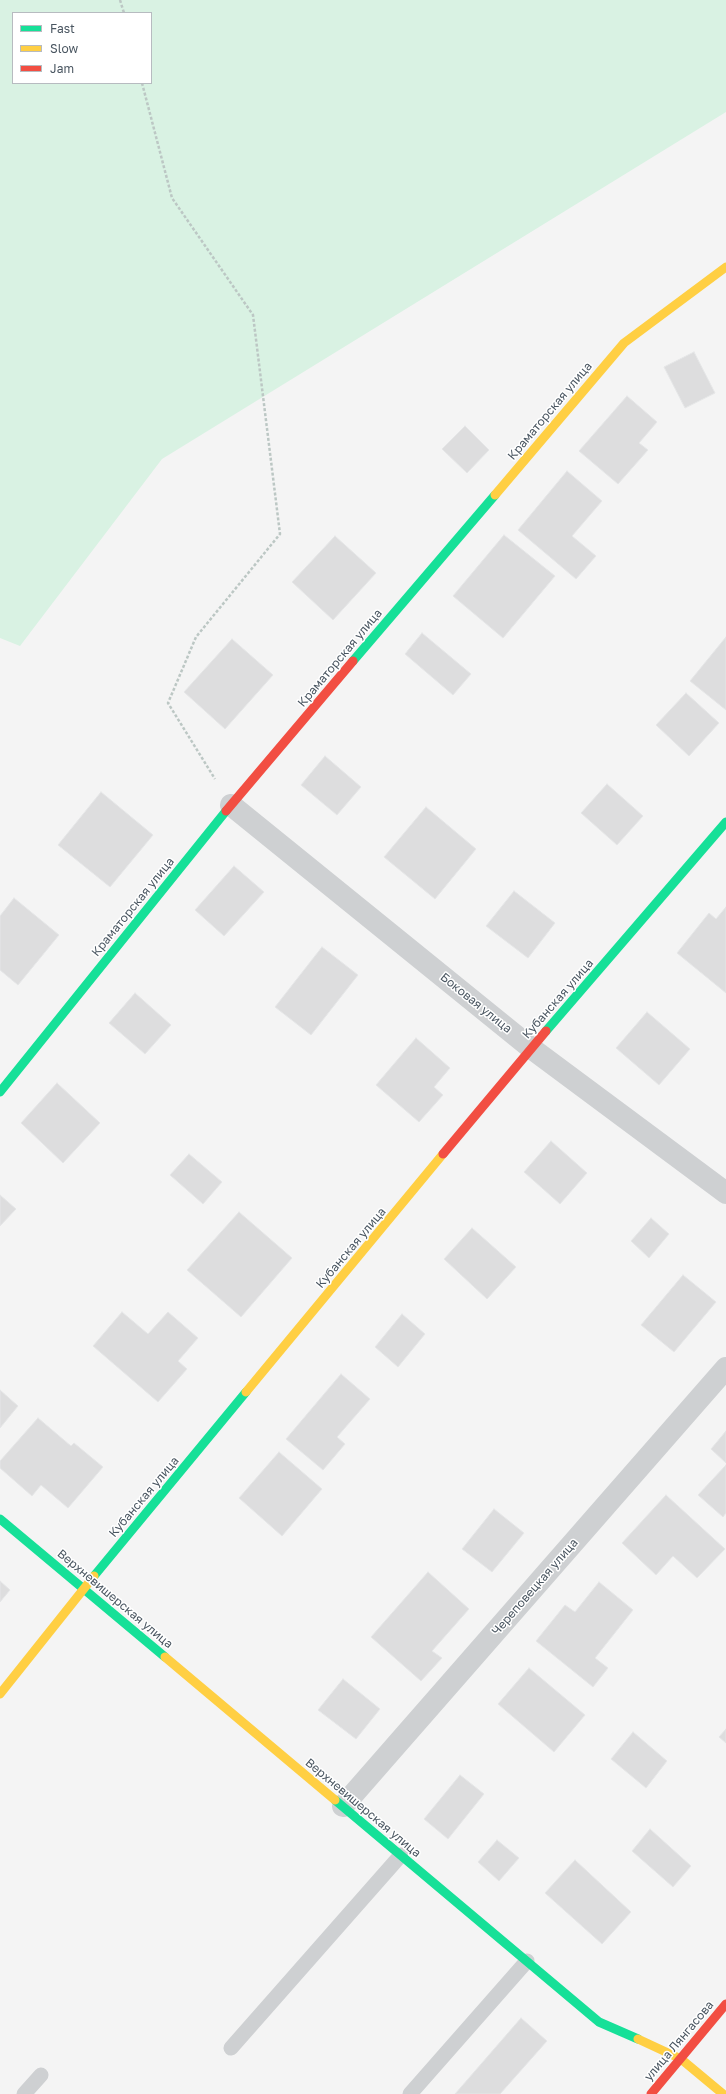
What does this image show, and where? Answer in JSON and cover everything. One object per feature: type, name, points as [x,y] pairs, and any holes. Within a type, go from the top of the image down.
[{"type":"street","name":"Краматорская улица","points":[[0,1092],[231,805],[624,343],[726,267]]},
{"type":"street","name":"Боковая улица","points":[[231,805],[532,1048],[726,1193]]},
{"type":"street","name":"Кубанская улица","points":[[0,1694],[84,1588],[532,1048],[726,822]]},
{"type":"street","name":"Череповецкая улица","points":[[343,1806],[726,1368]]},
{"type":"street","name":"Верхневишерская улица","points":[[0,1519],[599,2022],[681,2059],[723,2094]]},
{"type":"street","name":"улица Лянгасова","points":[[651,2094],[726,2004]]},
{"type":"lane","points":[[231,2048],[400,1855]]},
{"type":"lane","points":[[410,2094],[527,1961]]},
{"type":"lane","points":[[24,2094],[41,2075]]},
{"type":"path","points":[[120,0],[124,12]]},
{"type":"path","points":[[142,84],[172,198],[253,314],[254,322],[280,534],[196,637],[168,704],[231,805]]},
{"type":"green space","points":[[0,0],[726,0],[726,112],[162,459],[20,646],[0,638]]},
{"type":"building","points":[[694,352],[715,393],[685,408],[664,367]]},
{"type":"building","points":[[627,396],[657,422],[639,443],[648,450],[618,484],[579,451]]},
{"type":"building","points":[[465,426],[489,450],[467,473],[442,449]]},
{"type":"building","points":[[567,471],[602,501],[572,536],[596,556],[576,579],[518,530]]},
{"type":"building","points":[[504,535],[555,576],[503,638],[453,596]]},
{"type":"building","points":[[335,536],[376,573],[333,620],[292,582]]},
{"type":"building","points":[[422,633],[471,674],[453,695],[405,654]]},
{"type":"building","points":[[726,637],[726,710],[690,681]]},
{"type":"building","points":[[232,639],[273,675],[225,729],[184,692]]},
{"type":"building","points":[[686,693],[719,723],[689,756],[656,725]]},
{"type":"building","points":[[325,756],[361,787],[337,815],[301,785]]},
{"type":"building","points":[[607,784],[643,816],[617,845],[581,813]]},
{"type":"building","points":[[101,792],[153,835],[110,887],[58,845]]},
{"type":"building","points":[[426,807],[476,849],[435,899],[384,857]]},
{"type":"building","points":[[234,866],[264,892],[224,936],[195,910]]},
{"type":"building","points":[[514,891],[555,923],[528,958],[486,926]]},
{"type":"building","points":[[14,898],[59,935],[18,985],[0,970],[0,916]]},
{"type":"building","points":[[726,907],[726,993],[677,953],[709,913],[716,919]]},
{"type":"building","points":[[322,947],[358,975],[311,1035],[275,1007]]},
{"type":"building","points":[[135,993],[171,1025],[145,1054],[109,1023]]},
{"type":"building","points":[[647,1012],[690,1049],[659,1085],[616,1048]]},
{"type":"building","points":[[416,1038],[450,1068],[434,1087],[443,1095],[419,1122],[376,1085]]},
{"type":"building","points":[[57,1083],[100,1123],[63,1163],[21,1123]]},
{"type":"building","points":[[551,1141],[587,1173],[560,1204],[524,1172]]},
{"type":"building","points":[[189,1154],[222,1182],[203,1204],[170,1175]]},
{"type":"building","points":[[0,1195],[16,1209],[0,1226]]},
{"type":"building","points":[[239,1212],[292,1258],[241,1317],[187,1270]]},
{"type":"building","points":[[651,1218],[669,1234],[649,1258],[631,1241]]},
{"type":"building","points":[[472,1228],[516,1267],[487,1299],[444,1259]]},
{"type":"building","points":[[683,1275],[716,1302],[674,1352],[641,1325]]},
{"type":"building","points":[[122,1312],[148,1334],[168,1312],[198,1338],[178,1361],[187,1369],[158,1402],[93,1346]]},
{"type":"building","points":[[402,1314],[425,1334],[398,1367],[375,1347]]},
{"type":"building","points":[[341,1374],[370,1399],[337,1437],[345,1444],[323,1470],[286,1439]]},
{"type":"building","points":[[0,1390],[18,1406],[0,1428]]},
{"type":"building","points":[[38,1418],[71,1446],[74,1443],[103,1467],[68,1508],[41,1485],[32,1496],[0,1468],[0,1461]]},
{"type":"building","points":[[726,1431],[726,1463],[711,1449]]},
{"type":"building","points":[[279,1452],[322,1489],[282,1536],[239,1498]]},
{"type":"building","points":[[726,1465],[726,1513],[723,1517],[698,1495]]},
{"type":"building","points":[[666,1495],[725,1549],[697,1578],[673,1556],[656,1575],[622,1543]]},
{"type":"building","points":[[494,1509],[524,1533],[492,1572],[462,1549]]},
{"type":"building","points":[[428,1572],[469,1609],[432,1651],[442,1658],[421,1681],[371,1637]]},
{"type":"building","points":[[0,1581],[10,1590],[0,1602]]},
{"type":"building","points":[[599,1582],[633,1610],[595,1658],[608,1668],[593,1687],[536,1641],[565,1605],[575,1612]]},
{"type":"building","points":[[529,1668],[585,1715],[554,1752],[498,1704]]},
{"type":"building","points":[[343,1679],[380,1709],[356,1739],[318,1710]]},
{"type":"building","points":[[726,1729],[726,1743],[719,1737]]},
{"type":"building","points":[[633,1732],[667,1761],[646,1788],[611,1759]]},
{"type":"building","points":[[460,1775],[484,1794],[448,1839],[424,1819]]},
{"type":"building","points":[[650,1829],[691,1866],[673,1887],[632,1851]]},
{"type":"building","points":[[497,1840],[519,1858],[499,1881],[478,1862]]},
{"type":"building","points":[[575,1860],[631,1912],[602,1944],[545,1893]]},
{"type":"building","points":[[521,2018],[547,2041],[500,2094],[455,2094]]},
{"type":"traffic: fast","points":[[353,661],[495,495]]},
{"type":"traffic: fast","points":[[0,1092],[226,811]]},
{"type":"traffic: fast","points":[[546,1031],[726,822]]},
{"type":"traffic: fast","points":[[94,1576],[246,1392]]},
{"type":"traffic: fast","points":[[0,1519],[165,1657]]},
{"type":"traffic: fast","points":[[335,1800],[599,2022],[638,2039]]},
{"type":"traffic: slow","points":[[495,495],[624,343],[726,267]]},
{"type":"traffic: slow","points":[[246,1392],[443,1154]]},
{"type":"traffic: slow","points":[[0,1694],[94,1576]]},
{"type":"traffic: slow","points":[[165,1657],[335,1800]]},
{"type":"traffic: slow","points":[[638,2039],[681,2059],[723,2094]]},
{"type":"traffic: jam","points":[[226,811],[353,661]]},
{"type":"traffic: jam","points":[[443,1154],[546,1031]]},
{"type":"traffic: jam","points":[[651,2094],[726,2004]]}]
